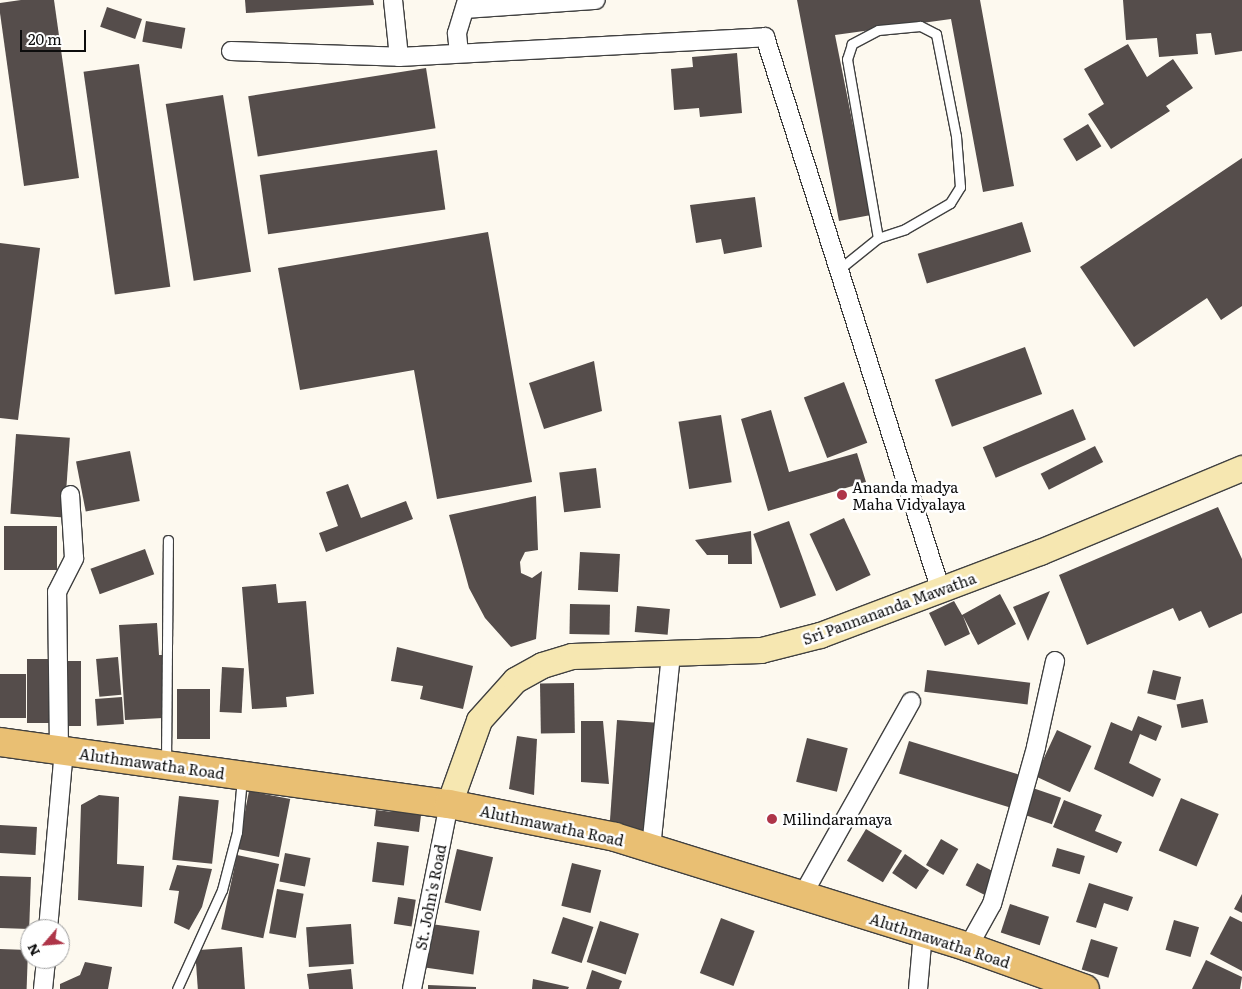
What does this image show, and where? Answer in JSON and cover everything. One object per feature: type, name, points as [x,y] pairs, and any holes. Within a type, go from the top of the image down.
[{"type":"main road","name":"Sri Pannananda Mawatha","points":[[449,804],[479,720],[515,680],[542,665],[572,656],[761,650],[820,635],[942,591],[1242,468]]},
{"type":"main road","name":"Aluthmawatha Road","points":[[0,742],[449,804],[651,848],[968,947],[1085,989]]},
{"type":"street","points":[[393,0],[399,57]]},
{"type":"street","points":[[459,53],[457,33],[467,5],[596,0]]},
{"type":"street","points":[[231,51],[399,57],[765,37],[837,271],[942,591]]},
{"type":"street","points":[[49,919],[61,750],[57,592],[74,558],[70,495]]},
{"type":"street","points":[[651,848],[671,654]]},
{"type":"street","points":[[968,947],[992,904],[1036,747],[1055,661]]},
{"type":"street","points":[[802,896],[911,702]]},
{"type":"street","name":"St. John's Road","points":[[412,989],[449,804]]},
{"type":"street","points":[[918,989],[923,933]]},
{"type":"street","points":[[43,989],[45,969]]},
{"type":"lane","points":[[837,271],[878,238],[905,229],[950,203],[960,187],[956,136],[936,34],[920,26],[878,30],[852,44],[846,59],[878,238]]},
{"type":"lane","points":[[166,765],[168,540]]},
{"type":"lane","points":[[177,989],[222,890],[237,832],[242,775]]},
{"type":"building","points":[[21,0],[54,0],[79,178],[24,186],[0,13],[0,3]]},
{"type":"building","points":[[245,0],[373,0],[374,5],[246,13]]},
{"type":"building","points":[[797,0],[980,0],[1014,186],[983,192],[951,19],[835,35],[871,215],[839,221]]},
{"type":"building","points":[[1123,0],[1242,0],[1242,51],[1215,55],[1211,33],[1196,34],[1198,54],[1159,57],[1157,38],[1126,40]]},
{"type":"building","points":[[107,7],[142,19],[135,39],[100,27]]},
{"type":"building","points":[[146,21],[185,28],[182,49],[142,42]]},
{"type":"building","points":[[1128,44],[1147,77],[1173,59],[1193,88],[1166,106],[1170,111],[1111,149],[1088,114],[1104,104],[1084,69]]},
{"type":"building","points":[[737,53],[742,113],[700,117],[699,108],[674,110],[671,69],[693,67],[692,57]]},
{"type":"building","points":[[139,64],[170,287],[115,295],[84,72]]},
{"type":"building","points":[[426,68],[436,128],[258,156],[248,96]]},
{"type":"building","points":[[223,95],[251,272],[194,281],[166,104]]},
{"type":"building","points":[[1088,124],[1101,146],[1077,161],[1063,139]]},
{"type":"building","points":[[437,150],[445,209],[268,234],[260,175]]},
{"type":"building","points":[[1242,158],[1242,306],[1221,320],[1207,298],[1134,347],[1080,267]]},
{"type":"building","points":[[755,197],[762,247],[724,254],[721,239],[696,243],[690,205]]},
{"type":"building","points":[[1022,222],[1031,252],[927,284],[918,254]]},
{"type":"building","points":[[488,232],[532,482],[437,499],[414,370],[300,390],[278,268]]},
{"type":"building","points":[[0,243],[40,248],[18,420],[0,418]]},
{"type":"building","points":[[1025,347],[1042,394],[952,427],[935,380]]},
{"type":"building","points":[[594,361],[602,411],[544,429],[529,383]]},
{"type":"building","points":[[844,382],[867,443],[827,458],[804,397]]},
{"type":"building","points":[[1073,409],[1086,439],[996,478],[983,447]]},
{"type":"building","points":[[771,410],[789,472],[857,453],[866,482],[768,511],[741,419]]},
{"type":"building","points":[[721,415],[732,482],[689,489],[679,422]]},
{"type":"building","points":[[16,434],[70,438],[64,518],[10,514]]},
{"type":"building","points":[[1095,446],[1103,462],[1049,490],[1041,474]]},
{"type":"building","points":[[130,451],[140,501],[86,512],[76,461]]},
{"type":"building","points":[[596,468],[601,508],[564,512],[559,473]]},
{"type":"building","points":[[348,484],[361,518],[406,501],[413,519],[326,552],[319,533],[338,526],[326,492]]},
{"type":"building","points":[[536,496],[538,550],[525,552],[520,562],[521,573],[532,578],[542,571],[536,639],[511,647],[485,618],[469,588],[449,515]]},
{"type":"building","points":[[1218,507],[1242,559],[1242,613],[1209,628],[1201,611],[1179,621],[1173,608],[1087,645],[1059,575]]},
{"type":"building","points":[[844,518],[871,575],[836,591],[810,534]]},
{"type":"building","points":[[789,521],[816,595],[780,608],[753,534]]},
{"type":"building","points":[[4,526],[57,526],[57,570],[4,570]]},
{"type":"building","points":[[751,531],[752,564],[728,564],[728,555],[707,555],[695,540]]},
{"type":"building","points":[[145,549],[154,574],[100,594],[90,569]]},
{"type":"building","points":[[580,552],[620,554],[618,592],[578,590]]},
{"type":"building","points":[[276,584],[278,603],[306,601],[314,694],[286,697],[287,707],[252,709],[242,587]]},
{"type":"building","points":[[1050,591],[1028,641],[1013,607]]},
{"type":"building","points":[[1000,594],[1016,624],[978,645],[963,616],[970,634],[945,646],[929,613],[954,601],[962,615]]},
{"type":"building","points":[[570,604],[610,605],[609,635],[569,634]]},
{"type":"building","points":[[637,606],[670,609],[668,635],[635,632]]},
{"type":"building","points":[[157,623],[159,655],[163,655],[163,718],[125,720],[119,625]]},
{"type":"building","points":[[397,647],[473,666],[463,709],[420,699],[423,686],[391,681]]},
{"type":"building","points":[[118,657],[121,695],[99,697],[96,659]]},
{"type":"building","points":[[27,659],[58,659],[58,723],[27,723]]},
{"type":"building","points":[[60,661],[81,661],[81,726],[60,726]]},
{"type":"building","points":[[222,667],[244,668],[242,713],[220,712]]},
{"type":"building","points":[[927,670],[1030,683],[1028,705],[924,692]]},
{"type":"building","points":[[1153,670],[1181,677],[1175,700],[1147,693]]},
{"type":"building","points":[[0,674],[26,674],[26,718],[0,718]]},
{"type":"building","points":[[574,683],[575,733],[541,734],[540,684]]},
{"type":"building","points":[[177,689],[210,689],[210,739],[177,739]]},
{"type":"building","points":[[122,697],[124,724],[97,726],[95,699]]},
{"type":"building","points":[[1203,699],[1208,722],[1182,728],[1177,705]]},
{"type":"building","points":[[1138,716],[1162,726],[1156,741],[1140,734],[1129,763],[1161,779],[1153,797],[1094,769],[1111,722],[1132,731]]},
{"type":"building","points":[[617,720],[657,723],[649,831],[609,828]]},
{"type":"building","points":[[581,721],[603,721],[609,784],[581,782]]},
{"type":"building","points":[[1057,730],[1091,746],[1070,792],[1035,776]]},
{"type":"building","points":[[517,736],[537,739],[534,795],[509,789]]},
{"type":"building","points":[[807,738],[848,748],[837,792],[796,782]]},
{"type":"building","points":[[909,741],[1026,777],[1016,809],[899,774]]},
{"type":"building","points":[[1027,786],[1061,798],[1052,824],[1018,812]]},
{"type":"building","points":[[249,791],[290,799],[279,857],[238,849]]},
{"type":"building","points":[[99,795],[119,797],[117,864],[144,866],[142,907],[78,900],[81,805]]},
{"type":"building","points":[[179,796],[219,800],[212,864],[172,860]]},
{"type":"building","points":[[1181,798],[1219,814],[1196,866],[1159,850]]},
{"type":"building","points":[[1064,800],[1102,815],[1095,831],[1122,842],[1117,853],[1053,827]]},
{"type":"building","points":[[394,803],[422,807],[419,832],[374,826],[376,810],[393,812]]},
{"type":"building","points":[[0,825],[37,827],[35,855],[0,853]]},
{"type":"building","points":[[866,829],[902,851],[883,882],[847,861]]},
{"type":"building","points":[[941,839],[958,849],[943,875],[926,865]]},
{"type":"building","points":[[377,842],[409,846],[404,886],[372,882]]},
{"type":"building","points":[[1057,848],[1085,856],[1080,874],[1052,866]]},
{"type":"building","points":[[457,849],[493,857],[481,911],[445,903]]},
{"type":"building","points":[[285,853],[311,858],[305,886],[279,881]]},
{"type":"building","points":[[905,854],[929,870],[916,889],[892,873]]},
{"type":"building","points":[[237,855],[279,864],[263,938],[221,929]]},
{"type":"building","points":[[572,863],[601,870],[590,913],[561,906]]},
{"type":"building","points":[[977,863],[997,873],[985,895],[966,885]]},
{"type":"building","points":[[177,865],[212,869],[202,907],[189,930],[174,923],[179,891],[169,890]]},
{"type":"building","points":[[0,876],[31,877],[30,919],[20,919],[20,929],[0,928]]},
{"type":"building","points":[[1089,883],[1133,897],[1128,911],[1104,903],[1096,928],[1076,922]]},
{"type":"building","points":[[277,889],[304,894],[296,938],[269,933]]},
{"type":"building","points":[[1242,894],[1242,913],[1234,909]]},
{"type":"building","points":[[398,897],[416,900],[412,926],[394,924]]},
{"type":"building","points":[[1010,904],[1049,917],[1040,945],[1001,933]]},
{"type":"building","points":[[1230,916],[1242,922],[1242,971],[1210,954]]},
{"type":"building","points":[[563,917],[593,927],[582,963],[551,953]]},
{"type":"building","points":[[721,918],[755,931],[733,986],[700,973]]},
{"type":"building","points":[[1174,920],[1199,927],[1190,957],[1165,950]]},
{"type":"building","points":[[600,921],[639,934],[626,975],[587,962]]},
{"type":"building","points":[[351,924],[354,964],[309,967],[306,927]]},
{"type":"building","points":[[431,924],[480,931],[473,974],[425,968]]},
{"type":"building","points":[[1091,939],[1118,947],[1108,978],[1082,970]]},
{"type":"building","points":[[242,947],[245,989],[198,989],[195,950]]},
{"type":"building","points":[[0,949],[20,950],[20,969],[27,969],[27,989],[0,989]]},
{"type":"building","points":[[1206,960],[1242,977],[1240,989],[1192,989]]},
{"type":"building","points":[[85,962],[112,967],[108,989],[60,989],[60,984],[80,975]]},
{"type":"building","points":[[351,969],[353,989],[309,989],[307,974]]},
{"type":"building","points":[[592,970],[622,981],[619,989],[586,989]]},
{"type":"building","points":[[533,979],[569,987],[568,989],[532,989]]},
{"type":"building","points":[[428,985],[476,987],[476,989],[428,989]]},
{"type":"place","name":"Ananda madya Maha Vidyalaya","points":[[842,495]]},
{"type":"place","name":"Milindaramaya","points":[[772,819]]}]
